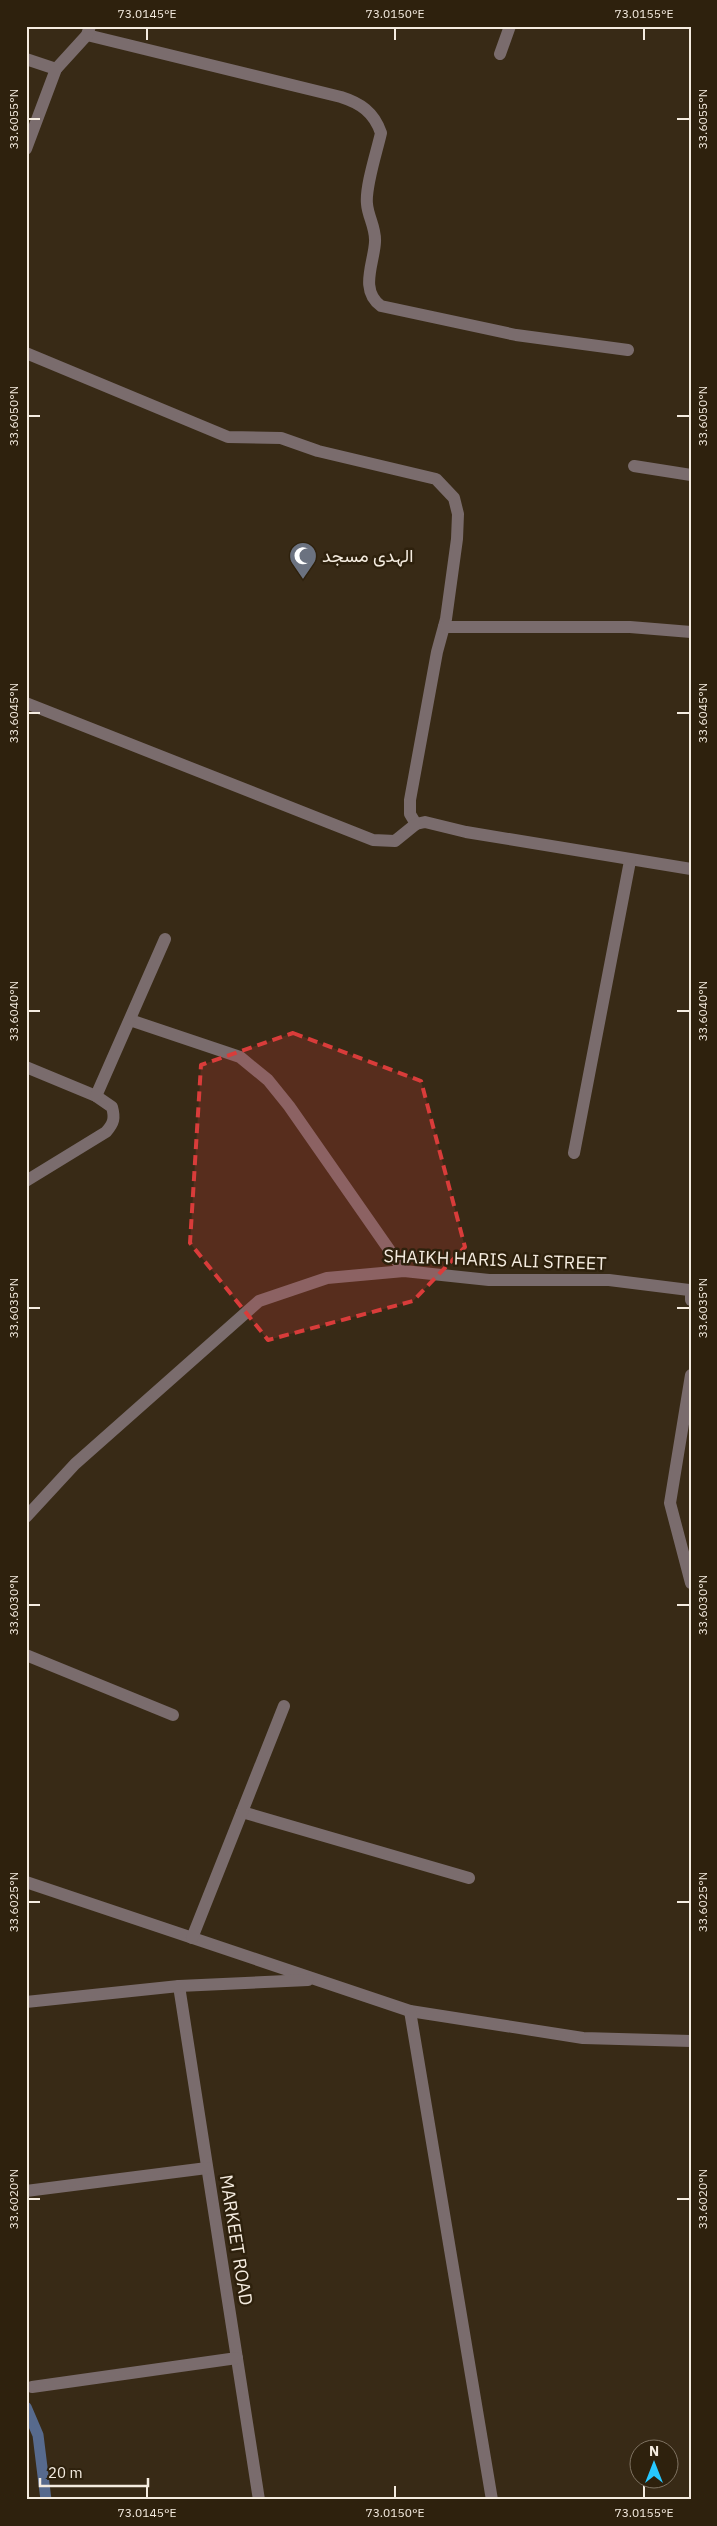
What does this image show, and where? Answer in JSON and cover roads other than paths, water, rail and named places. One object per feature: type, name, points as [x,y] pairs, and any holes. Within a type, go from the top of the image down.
[{"type":"street","points":[[500,54],[510,26]]},
{"type":"street","points":[[26,149],[56,69],[89,30],[358,102],[377,121],[380,133],[367,205],[374,225],[376,241],[369,282],[374,301],[381,306],[516,335],[628,350]]},
{"type":"street","points":[[26,59],[56,69]]},
{"type":"street","points":[[26,353],[228,437],[281,438],[318,451],[436,479],[454,498],[458,514],[457,539],[444,627],[410,800],[410,814],[416,824]]},
{"type":"street","points":[[634,466],[691,475]]},
{"type":"street","points":[[444,627],[630,627],[691,632]]},
{"type":"street","points":[[26,703],[373,840],[395,841],[416,824],[425,822],[450,829],[630,861],[691,869]]},
{"type":"street","points":[[574,1153],[630,861]]},
{"type":"street","points":[[96,1096],[165,939]]},
{"type":"street","points":[[130,1020],[240,1057],[268,1080],[289,1106],[404,1271]]},
{"type":"street","points":[[26,1067],[96,1096],[112,1107],[113,1124],[106,1132],[26,1181]]},
{"type":"street","name":"SHAIKH HARIS ALI STREET","points":[[26,1517],[75,1464],[259,1301],[327,1278],[404,1271],[490,1280],[609,1280],[690,1293]]},
{"type":"street","points":[[691,1375],[670,1503],[691,1582]]},
{"type":"street","points":[[26,1654],[173,1715]]},
{"type":"street","points":[[192,1938],[284,1706]]},
{"type":"street","points":[[242,1812],[469,1878]]},
{"type":"street","points":[[26,1882],[410,2011],[584,2038],[691,2041]]},
{"type":"street","points":[[26,2002],[179,1986],[315,1979]]},
{"type":"street","name":"MARKEET ROAD","points":[[179,1986],[259,2500]]},
{"type":"street","points":[[410,2011],[492,2500]]},
{"type":"street","points":[[26,2191],[208,2168]]},
{"type":"street","points":[[32,2387],[237,2358]]},
{"type":"waterway","points":[[26,2407],[38,2435],[46,2500]]},
{"type":"place","name":"الہدی مسجد","points":[[303,580]]}]
